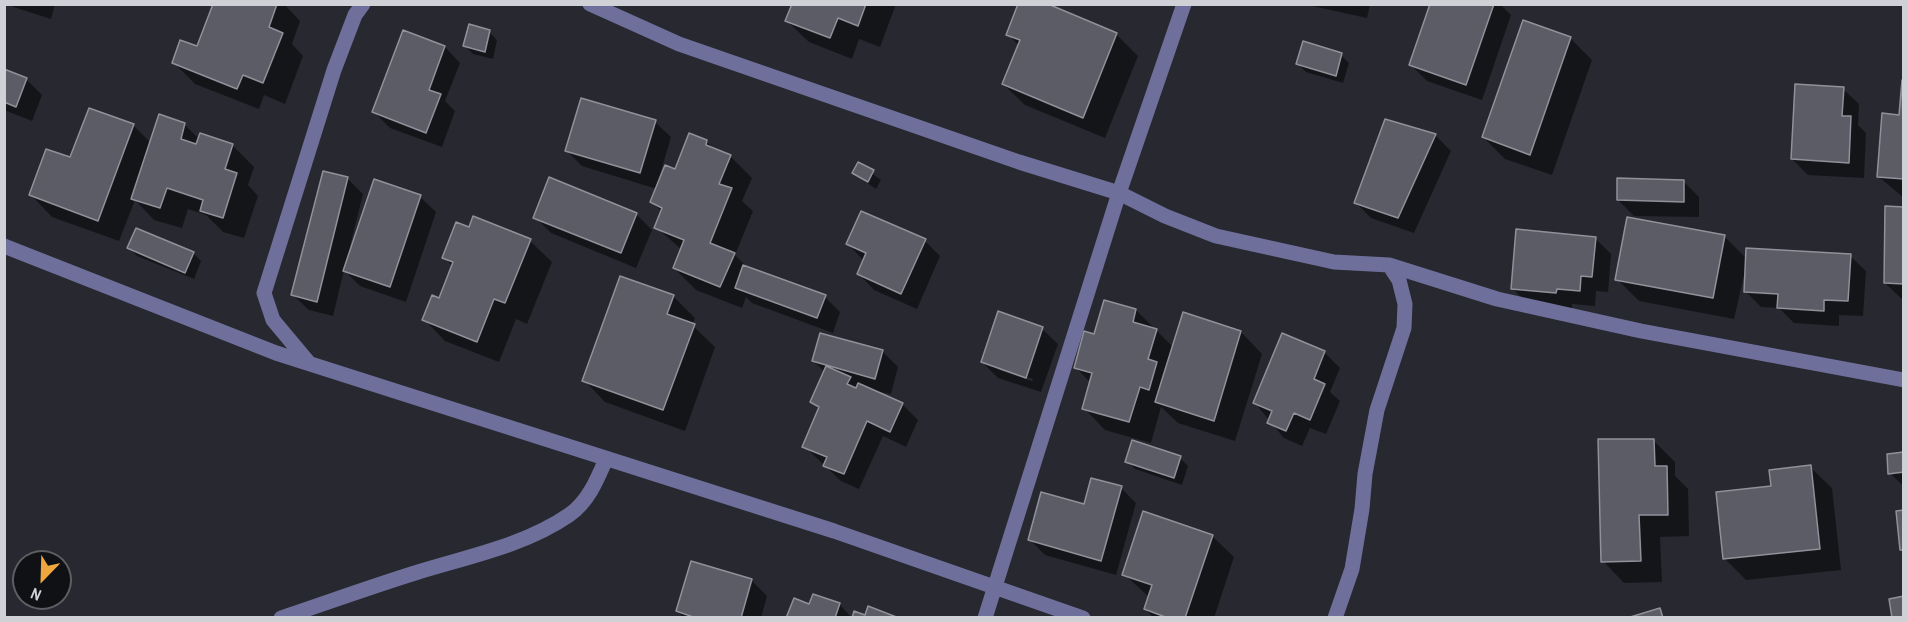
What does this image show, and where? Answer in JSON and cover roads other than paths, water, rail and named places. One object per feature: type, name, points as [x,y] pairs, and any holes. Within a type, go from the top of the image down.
[{"type":"street","points":[[309,363],[273,321],[264,292],[334,70],[355,15],[363,4]]},
{"type":"street","points":[[590,4],[679,44],[1019,162],[1119,193],[1165,216],[1216,236],[1334,262],[1389,265],[1497,299],[1641,332],[1904,380]]},
{"type":"street","points":[[985,618],[997,586],[1119,193],[1184,4]]},
{"type":"street","points":[[4,246],[276,353],[834,531],[997,586],[1083,618]]},
{"type":"street","points":[[1335,618],[1352,569],[1365,474],[1377,410],[1404,328],[1405,304],[1399,280],[1389,265]]},
{"type":"street","points":[[281,618],[416,572],[472,557],[534,533],[569,515],[592,491],[606,459]]}]
